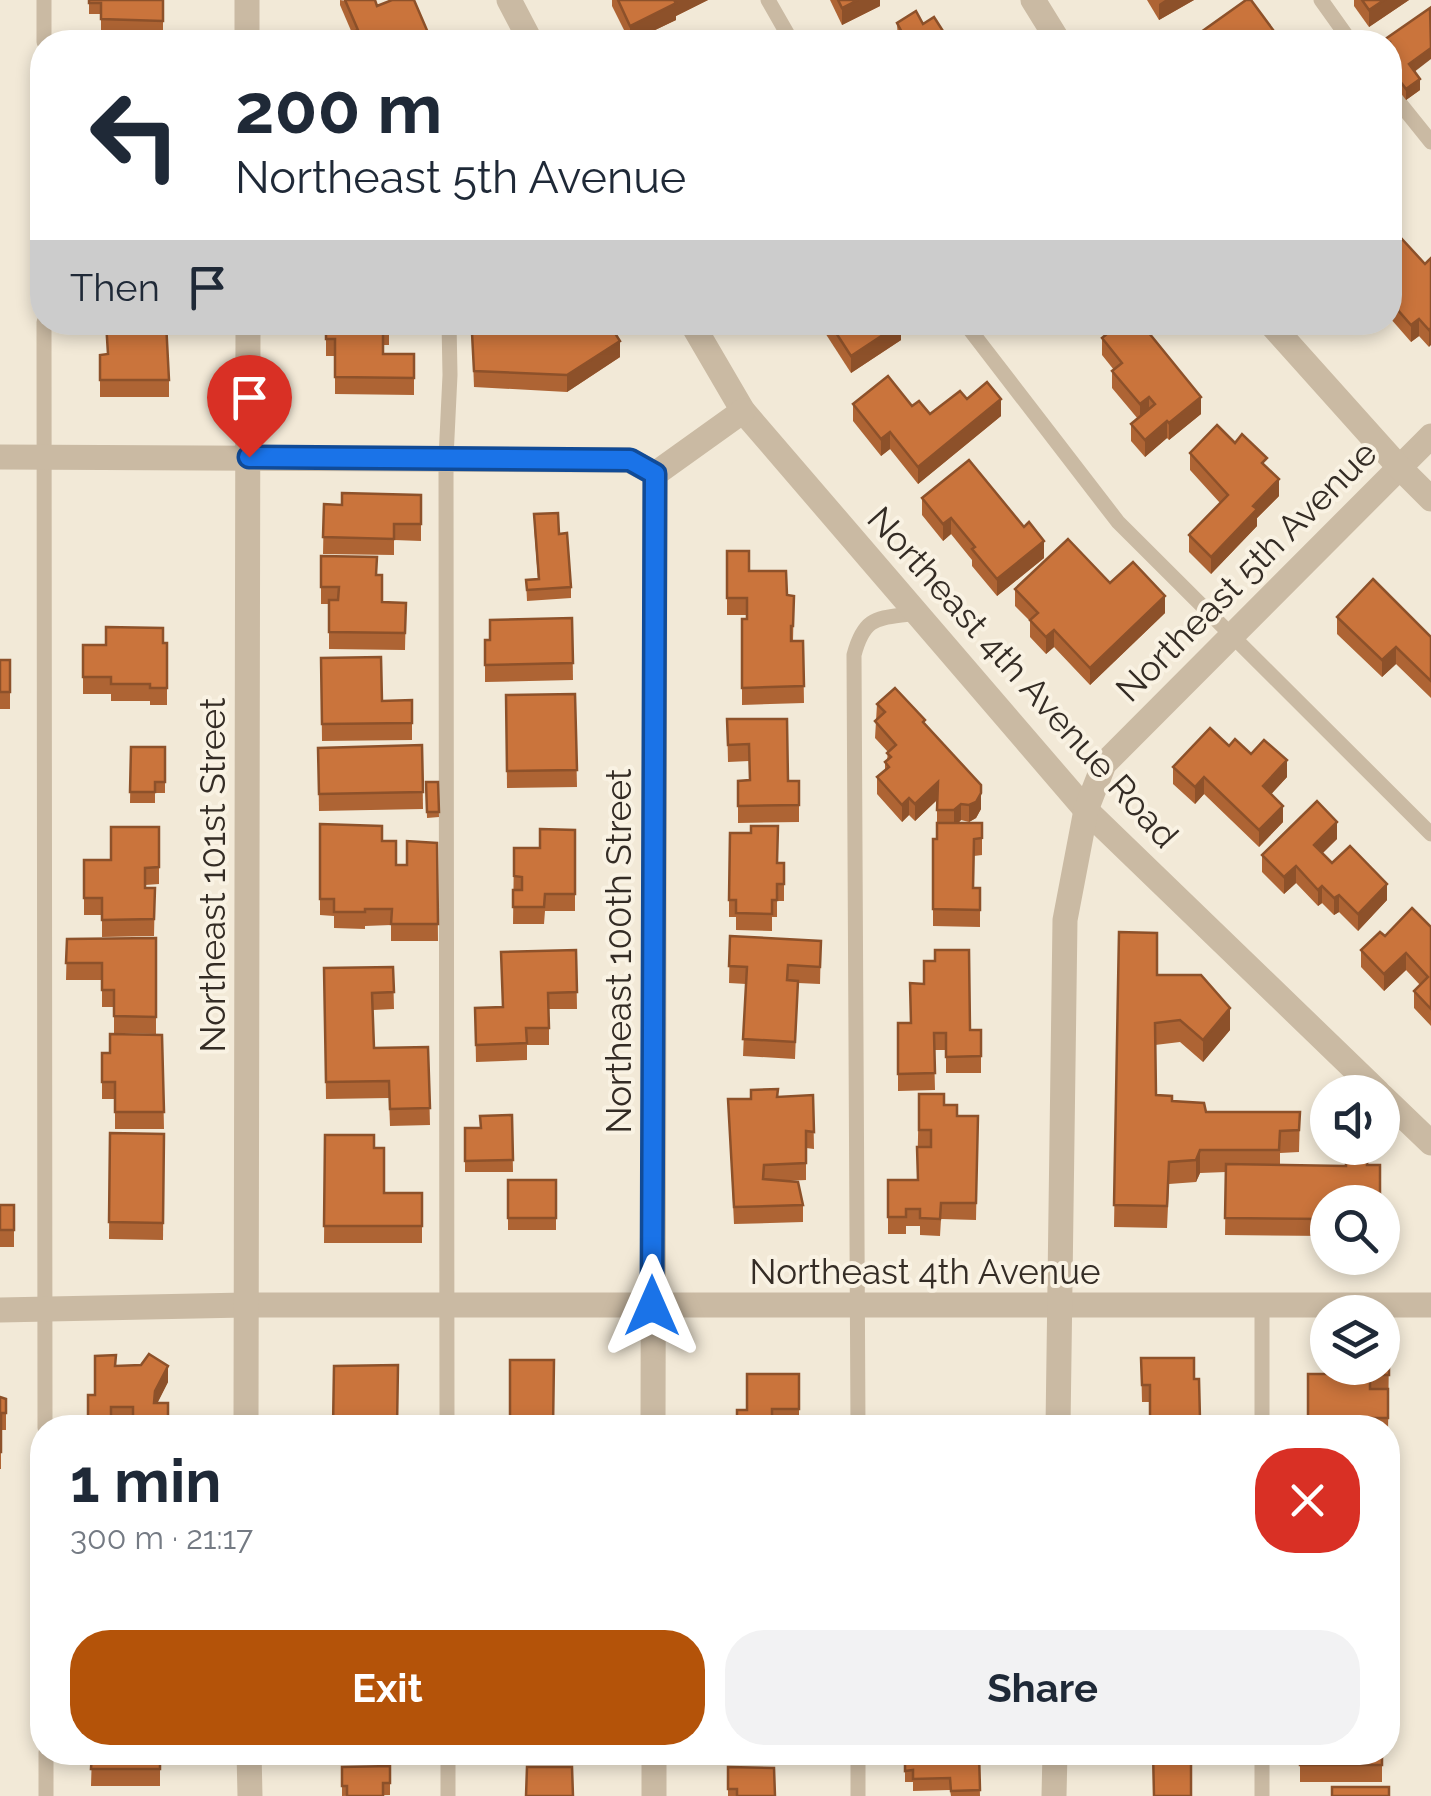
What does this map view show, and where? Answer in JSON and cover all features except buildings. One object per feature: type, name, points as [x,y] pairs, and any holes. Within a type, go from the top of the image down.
[{"type":"street","points":[[247,0],[247,30]]},
{"type":"street","points":[[509,0],[525,30]]},
{"type":"street","points":[[1033,0],[1052,30]]},
{"type":"street","name":"Northeast 101st Street","points":[[246,1415],[248,335]]},
{"type":"street","name":"Northeast 4th Avenue Road","points":[[698,335],[743,412],[1086,810],[1360,1075]]},
{"type":"street","points":[[1281,335],[1431,499]]},
{"type":"street","points":[[0,457],[630,460],[655,474],[743,412]]},
{"type":"street","name":"Northeast 5th Avenue","points":[[1058,1415],[1065,920],[1086,810],[1104,764],[1431,436]]},
{"type":"street","name":"Northeast 100th Street","points":[[652,1415],[655,474]]},
{"type":"street","name":"Northeast 4th Avenue Road","points":[[1400,1113],[1431,1143]]},
{"type":"street","name":"Northeast 4th Avenue","points":[[0,1310],[245,1306],[1431,1305]]},
{"type":"street","points":[[249,1765],[250,1796]]},
{"type":"street","points":[[654,1765],[654,1796]]},
{"type":"street","points":[[1054,1765],[1054,1796]]},
{"type":"lane","points":[[44,0],[44,30]]},
{"type":"lane","points":[[768,0],[785,30]]},
{"type":"lane","points":[[1320,0],[1342,30]]},
{"type":"lane","points":[[1402,106],[1431,142]]},
{"type":"lane","points":[[44,335],[46,1415]]},
{"type":"lane","points":[[447,1415],[448,335]]},
{"type":"lane","points":[[974,335],[1118,522],[1431,834]]},
{"type":"lane","points":[[858,1415],[854,655],[868,623],[916,614]]},
{"type":"lane","points":[[1262,1306],[1262,1415]]},
{"type":"lane","points":[[46,1765],[46,1796]]},
{"type":"lane","points":[[448,1765],[448,1796]]},
{"type":"lane","points":[[858,1765],[858,1796]]},
{"type":"lane","points":[[1262,1765],[1262,1796]]},
{"type":"route","points":[[249,457],[630,460],[655,474],[652,1306]]}]
